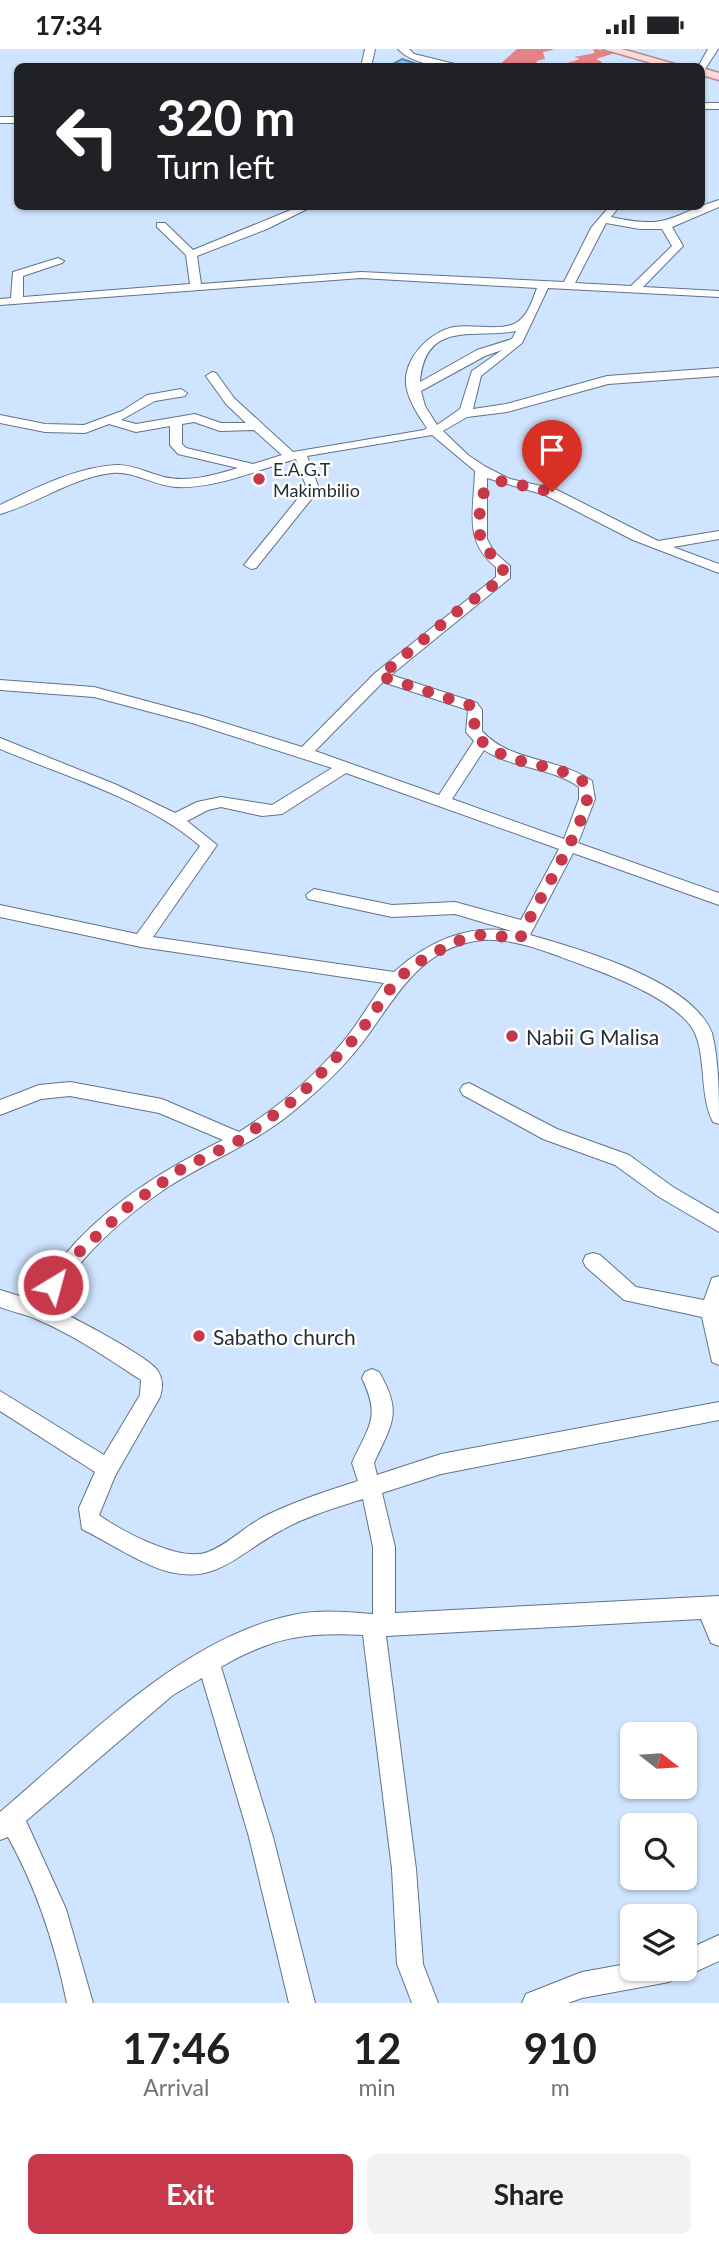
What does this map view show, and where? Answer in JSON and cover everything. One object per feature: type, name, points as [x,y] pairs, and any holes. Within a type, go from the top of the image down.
[{"type":"main road","points":[[610,49],[656,63]]},
{"type":"street","points":[[404,49],[411,56],[456,63]]},
{"type":"street","points":[[191,254],[299,210]]},
{"type":"street","points":[[568,286],[612,210]]},
{"type":"street","points":[[604,219],[640,227],[667,228],[704,210]]},
{"type":"street","points":[[161,225],[191,254],[195,287]]},
{"type":"street","points":[[634,289],[678,246],[667,228]]},
{"type":"street","points":[[17,300],[17,274],[58,261]]},
{"type":"street","points":[[0,302],[361,275],[719,294]]},
{"type":"street","points":[[463,414],[474,393],[476,374],[502,359],[518,341],[544,284]]},
{"type":"street","points":[[525,321],[511,328],[459,328],[446,331],[417,359],[413,371],[413,391],[417,405],[434,429],[481,470],[502,481],[552,492],[657,545],[719,569]]},
{"type":"street","points":[[413,391],[481,353],[518,341]]},
{"type":"street","points":[[0,510],[35,493],[103,471],[125,469],[154,481],[180,483],[296,456],[409,437],[434,429],[463,414],[507,408],[607,380],[719,372]]},
{"type":"street","points":[[212,376],[230,401],[255,426],[296,456],[312,486],[251,565]]},
{"type":"street","points":[[0,419],[32,427],[75,430],[111,421],[151,398],[181,393]]},
{"type":"street","points":[[111,421],[136,428],[195,418],[220,427],[255,426]]},
{"type":"street","points":[[176,423],[176,445],[182,451],[252,468]]},
{"type":"street","points":[[305,753],[380,676],[454,614],[503,578],[503,566],[488,554],[480,540],[481,470]]},
{"type":"street","points":[[481,495],[502,481]]},
{"type":"street","points":[[657,545],[719,535]]},
{"type":"street","points":[[380,676],[472,706],[475,710],[474,732],[482,741],[513,759],[572,776],[587,785],[585,805],[569,846],[522,933]]},
{"type":"street","points":[[0,685],[53,687],[134,701],[305,753],[719,899]]},
{"type":"street","points":[[442,803],[482,741]]},
{"type":"street","points":[[0,743],[174,821],[209,845],[141,941]]},
{"type":"street","points":[[174,821],[222,802],[266,812],[276,810],[343,768]]},
{"type":"street","points":[[314,895],[392,911],[455,908],[632,979],[676,1001],[690,1012],[699,1024],[706,1046],[713,1102],[719,1117]]},
{"type":"street","points":[[0,911],[141,941],[397,979]]},
{"type":"street","points":[[34,1308],[76,1255],[130,1205],[183,1168],[240,1140],[298,1097],[358,1035],[397,979],[426,957],[458,941],[484,934],[522,933]]},
{"type":"street","points":[[0,1108],[47,1090],[79,1090],[162,1106],[240,1140]]},
{"type":"street","points":[[468,1090],[550,1134],[622,1160],[666,1192],[719,1224]]},
{"type":"street","points":[[593,1261],[631,1294],[711,1310]]},
{"type":"street","points":[[719,1284],[711,1310],[719,1356]]},
{"type":"street","points":[[0,1298],[23,1308],[34,1308],[76,1328],[149,1374],[153,1384],[150,1397],[106,1472],[88,1513],[90,1522],[160,1559],[190,1566],[216,1560],[271,1524],[300,1510],[479,1455],[719,1411]]},
{"type":"street","points":[[372,1378],[382,1396],[384,1409],[380,1430],[363,1463],[384,1547],[379,1625],[404,1869],[410,1964],[425,2003]]},
{"type":"street","points":[[0,1400],[100,1463],[106,1472]]},
{"type":"street","points":[[80,2003],[70,1955],[44,1883],[6,1824],[165,1687],[208,1660],[244,1641],[291,1626],[317,1622],[379,1625],[534,1615],[714,1608],[719,1635]]},
{"type":"street","points":[[208,1660],[261,1836],[302,2003]]},
{"type":"street","points":[[697,1959],[719,1948]]},
{"type":"street","points":[[535,2003],[582,1985],[620,1978]]},
{"type":"shaded area","points":[[517,49],[553,50],[543,52],[545,59],[537,63],[501,63]]},
{"type":"shaded area","points":[[593,50],[615,53],[596,59],[601,63],[568,63],[580,59],[574,57],[595,53]]},
{"type":"building","points":[[402,59],[414,63],[395,63]]},
{"type":"place","name":"E.A.G.T Makimbilio","points":[[259,479]]},
{"type":"place","name":"Nabii G Malisa","points":[[512,1036]]},
{"type":"place","name":"Sabatho church","points":[[199,1336]]},
{"type":"route","points":[[53,1285],[101,1229],[130,1205],[183,1168],[240,1140],[298,1097],[358,1035],[397,979],[426,957],[458,941],[484,934],[520,939],[569,846],[585,805],[587,785],[572,776],[513,759],[492,749],[474,732],[475,710],[472,706],[380,676],[454,614],[503,578],[503,566],[488,554],[480,540],[481,495],[502,481],[552,492]]}]
